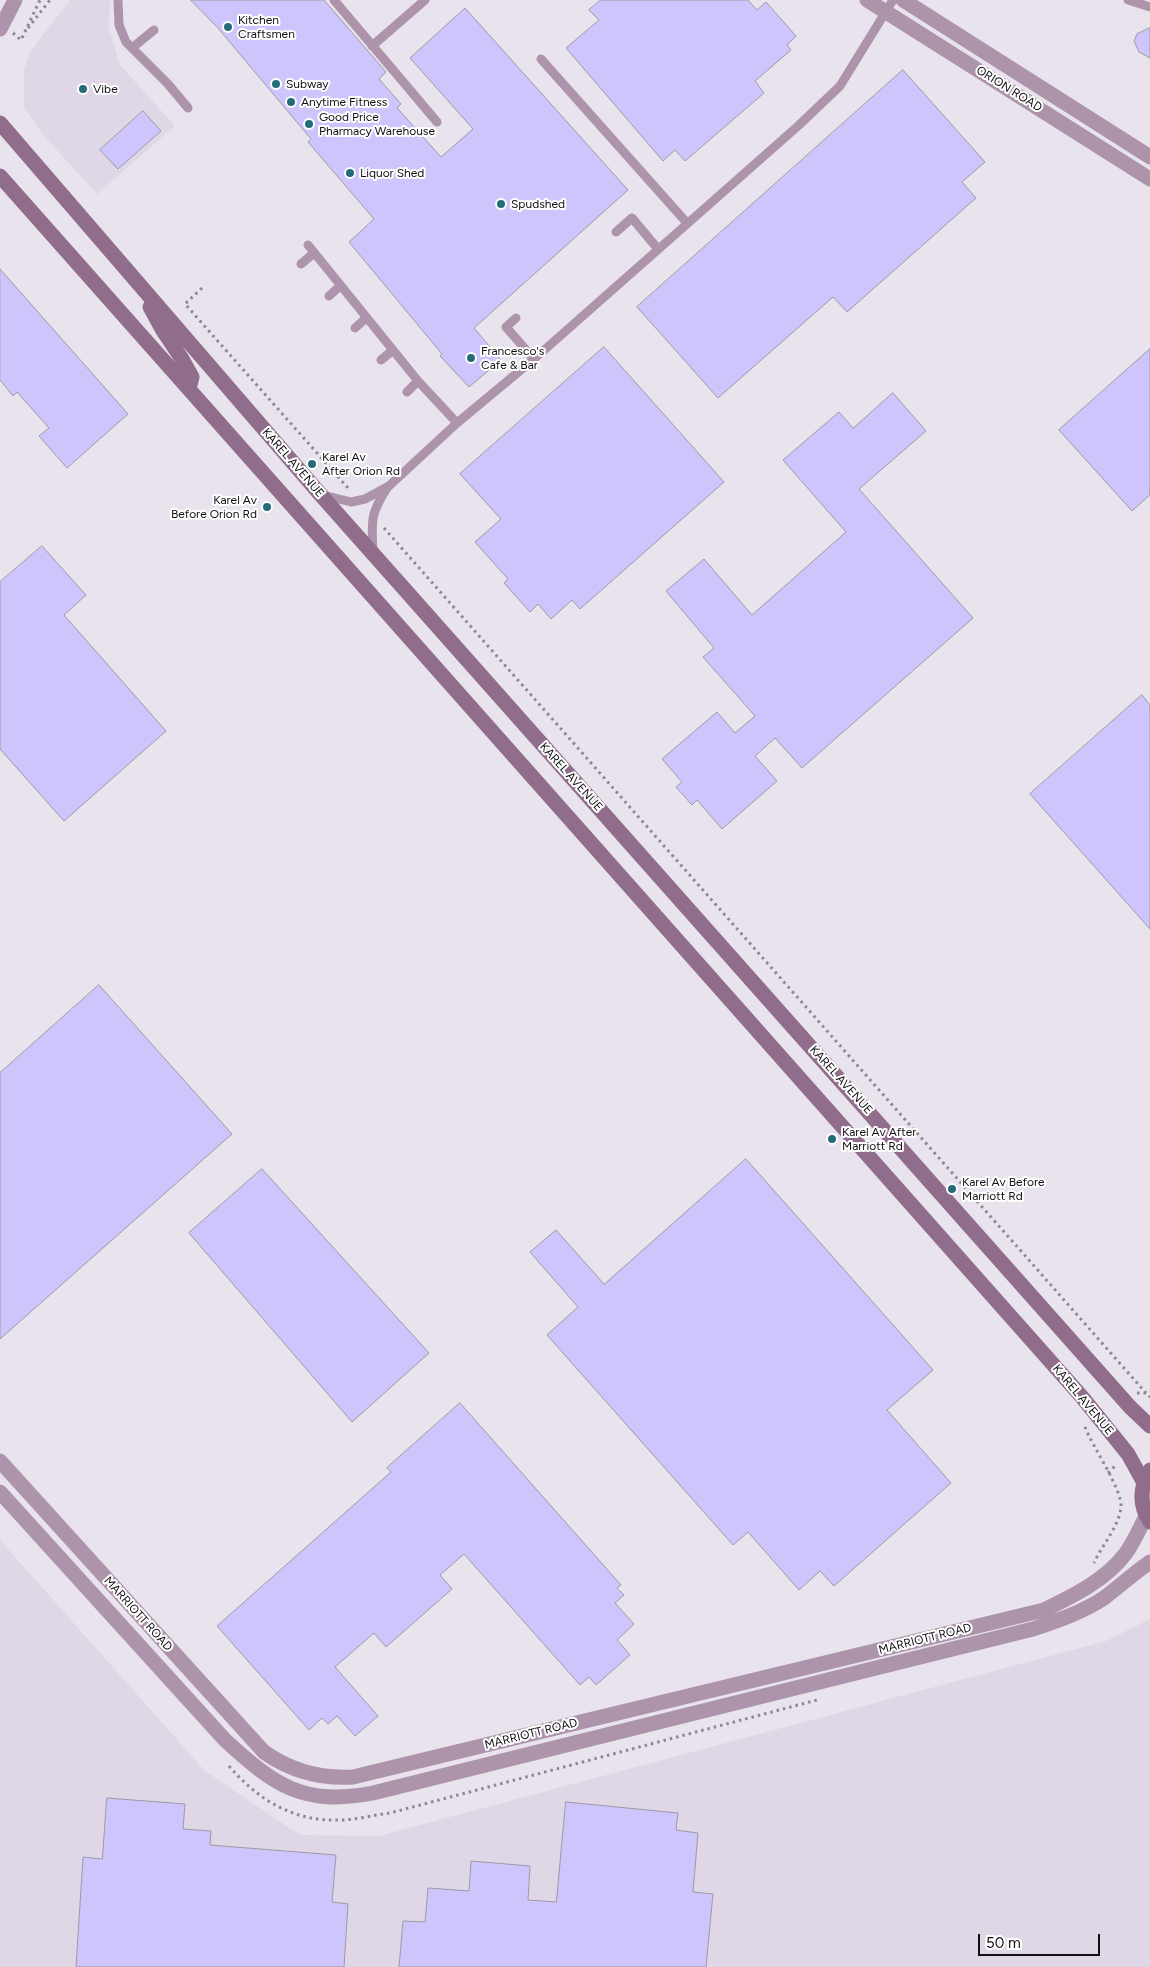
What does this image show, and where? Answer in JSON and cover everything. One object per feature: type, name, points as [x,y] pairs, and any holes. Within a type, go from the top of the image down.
[{"type":"main road","name":"KAREL AVENUE","points":[[0,122],[320,494],[1130,1407],[1150,1426]]},
{"type":"main road","name":"KAREL AVENUE","points":[[0,176],[1082,1397],[1147,1477],[1142,1494],[1148,1519]]},
{"type":"main road","points":[[136,282],[192,377],[189,389]]},
{"type":"street","points":[[0,29],[15,0]]},
{"type":"street","name":"ORION ROAD","points":[[867,0],[889,6],[1150,179]]},
{"type":"street","name":"ORION ROAD","points":[[902,0],[1150,157]]},
{"type":"street","name":"MARRIOTT ROAD","points":[[0,1462],[264,1752],[290,1768],[338,1778],[353,1777],[1044,1610],[1094,1583],[1126,1553],[1148,1519]]},
{"type":"street","name":"MARRIOTT ROAD","points":[[0,1492],[225,1740],[255,1767],[291,1790],[314,1796],[338,1798],[373,1793],[1033,1629],[1059,1621],[1103,1598],[1150,1562]]},
{"type":"lane","points":[[118,0],[119,25],[126,42],[168,84],[188,108]]},
{"type":"lane","points":[[334,0],[437,122]]},
{"type":"lane","points":[[372,46],[425,0]]},
{"type":"lane","points":[[1128,0],[1150,7]]},
{"type":"lane","points":[[374,555],[373,516],[375,507],[389,486],[457,423],[534,359],[798,126],[840,86],[889,6]]},
{"type":"lane","points":[[132,48],[154,30]]},
{"type":"lane","points":[[542,59],[687,223]]},
{"type":"lane","points":[[616,232],[632,218],[658,249]]},
{"type":"lane","points":[[302,264],[311,249],[418,382],[457,423]]},
{"type":"lane","points":[[328,296],[340,286]]},
{"type":"lane","points":[[355,328],[366,318]]},
{"type":"lane","points":[[516,318],[506,327],[534,359]]},
{"type":"lane","points":[[381,360],[393,350]]},
{"type":"lane","points":[[407,392],[418,382]]},
{"type":"lane","points":[[320,494],[351,502],[365,499],[389,486]]},
{"type":"path","points":[[21,40],[40,0]]},
{"type":"path","points":[[25,32],[50,0]]},
{"type":"path","points":[[202,288],[185,304],[359,501]]},
{"type":"path","points":[[373,516],[1146,1393]]},
{"type":"path","points":[[1091,1442],[1117,1491],[1121,1506],[1115,1525],[1094,1563],[1094,1583]]},
{"type":"path","points":[[224,1761],[244,1784],[270,1803],[295,1815],[319,1820],[342,1820],[390,1813],[819,1700]]},
{"type":"shaded area","name":"Vibe","points":[[70,0],[110,0],[109,29],[120,65],[175,126],[97,194],[44,136],[24,108],[24,71],[30,52]]},
{"type":"shaded area","points":[[0,1540],[205,1771],[300,1835],[379,1836],[1106,1641],[1150,1619],[1150,1967],[0,1967]]},
{"type":"building","points":[[191,0],[324,0],[386,72],[379,79],[401,104],[397,108],[441,157],[473,129],[410,58],[465,8],[628,190],[474,328],[501,360],[469,387],[440,356],[442,354],[349,242],[374,219],[308,142],[311,139],[218,28]]},
{"type":"building","points":[[601,0],[748,0],[757,10],[766,2],[796,36],[787,45],[791,50],[755,81],[764,93],[685,161],[675,150],[663,161],[566,48],[599,20],[589,10]]},
{"type":"building","points":[[1150,28],[1150,58],[1139,52],[1134,41],[1137,34]]},
{"type":"building","points":[[903,70],[985,162],[962,182],[976,198],[847,312],[833,297],[718,398],[637,307]]},
{"type":"building","points":[[143,111],[161,131],[118,169],[100,150]]},
{"type":"building","points":[[0,269],[128,414],[67,468],[39,436],[49,428],[17,392],[13,396],[0,380]]},
{"type":"building","points":[[604,347],[724,482],[580,609],[572,600],[551,619],[538,604],[530,612],[504,583],[508,579],[475,542],[501,519],[460,474]]},
{"type":"building","points":[[1150,349],[1150,495],[1132,511],[1059,430]]},
{"type":"building","points":[[893,393],[926,431],[859,489],[973,618],[802,768],[775,738],[755,756],[777,781],[722,829],[697,800],[692,805],[676,787],[682,782],[662,759],[717,712],[735,733],[755,716],[703,657],[714,648],[666,591],[704,559],[752,615],[846,532],[783,460],[839,412],[853,428]]},
{"type":"building","points":[[42,546],[86,595],[64,615],[166,731],[64,821],[0,749],[0,582]]},
{"type":"building","points":[[1142,695],[1150,705],[1150,929],[1030,794]]},
{"type":"building","points":[[99,985],[232,1134],[0,1339],[0,1073]]},
{"type":"building","points":[[746,1159],[933,1370],[887,1410],[951,1483],[834,1586],[820,1571],[799,1590],[748,1532],[733,1545],[547,1335],[578,1307],[530,1252],[556,1230],[604,1284]]},
{"type":"building","points":[[262,1169],[429,1353],[352,1422],[189,1233]]},
{"type":"building","points":[[460,1403],[621,1585],[617,1588],[624,1595],[615,1603],[634,1624],[617,1640],[630,1655],[596,1685],[589,1677],[580,1685],[464,1554],[440,1575],[452,1589],[386,1647],[374,1633],[335,1667],[378,1716],[355,1736],[337,1716],[328,1724],[322,1718],[309,1730],[217,1626],[391,1472],[387,1468]]},
{"type":"building","points":[[107,1798],[185,1804],[183,1829],[211,1831],[210,1845],[336,1855],[332,1902],[348,1904],[344,1967],[76,1967],[83,1857],[102,1859]]},
{"type":"building","points":[[566,1802],[678,1813],[676,1830],[698,1833],[693,1892],[713,1894],[706,1967],[399,1967],[403,1921],[425,1922],[428,1888],[469,1891],[471,1861],[530,1866],[528,1900],[556,1902]]},
{"type":"place","name":"Kitchen Craftsmen","points":[[228,27]]},
{"type":"place","name":"Subway","points":[[276,84]]},
{"type":"place","name":"Vibe","points":[[83,89]]},
{"type":"place","name":"Anytime Fitness","points":[[291,102]]},
{"type":"place","name":"Good Price Pharmacy Warehouse","points":[[309,124]]},
{"type":"place","name":"Liquor Shed","points":[[350,173]]},
{"type":"place","name":"Spudshed","points":[[501,204]]},
{"type":"place","name":"Francesco's Cafe & Bar","points":[[471,358]]},
{"type":"place","name":"Karel Av After Orion Rd","points":[[312,464]]},
{"type":"place","name":"Karel Av Before Orion Rd","points":[[267,507]]},
{"type":"place","name":"Karel Av After Marriott Rd","points":[[832,1139]]},
{"type":"place","name":"Karel Av Before Marriott Rd","points":[[952,1189]]}]
